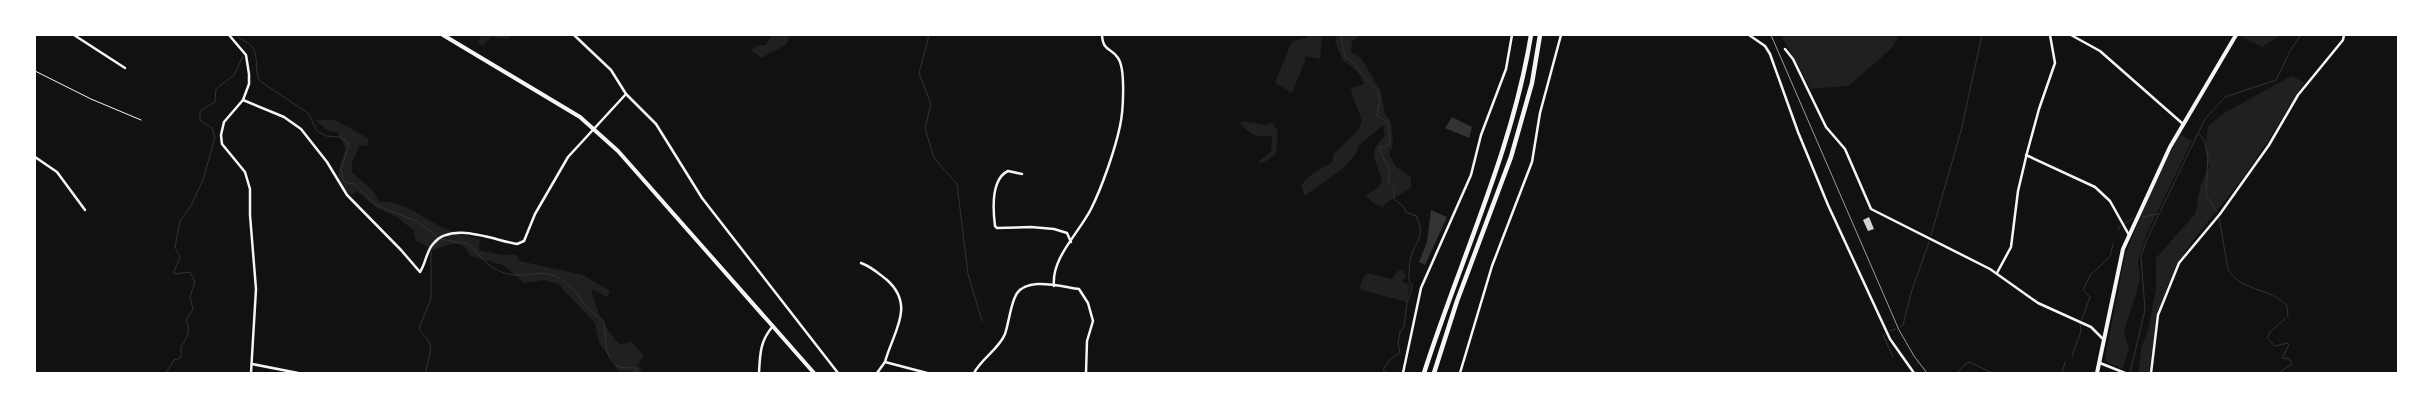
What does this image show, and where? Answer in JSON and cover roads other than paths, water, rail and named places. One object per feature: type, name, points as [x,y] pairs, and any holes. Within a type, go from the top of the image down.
[{"type":"main road","points":[[443,35],[571,111],[595,129],[624,158],[814,373]]},
{"type":"main road","points":[[1424,373],[1491,187],[1523,81],[1531,35]]},
{"type":"main road","points":[[1434,373],[1466,276],[1511,157],[1532,83],[1540,35]]},
{"type":"main road","points":[[2097,373],[2118,270],[2129,235],[2164,158],[2236,35]]},
{"type":"street","points":[[74,35],[125,68]]},
{"type":"street","points":[[229,35],[244,52],[248,66],[249,84],[243,100],[224,122],[221,135],[225,147],[245,172],[250,189],[250,216],[256,290],[251,373]]},
{"type":"street","points":[[574,35],[610,70],[626,94],[656,124],[702,198],[838,373]]},
{"type":"street","points":[[1054,286],[1056,270],[1062,255],[1092,208],[1120,126],[1122,69],[1118,58],[1105,48],[1102,35]]},
{"type":"street","points":[[1403,373],[1422,288],[1472,175],[1481,135],[1506,69],[1512,35]]},
{"type":"street","points":[[1460,373],[1492,266],[1532,162],[1540,113],[1561,35]]},
{"type":"street","points":[[1750,35],[1765,46],[1770,54],[1798,132],[1828,205],[1890,339],[1914,373]]},
{"type":"street","points":[[1997,274],[2012,247],[2018,191],[2026,155],[2039,109],[2055,64],[2050,35]]},
{"type":"street","points":[[2071,35],[2100,51],[2184,124]]},
{"type":"street","points":[[2151,373],[2158,315],[2179,263],[2220,214],[2269,145],[2298,95],[2343,40],[2344,35]]},
{"type":"street","points":[[1785,49],[1793,59],[1826,127],[1845,149],[1871,209],[1997,274],[2038,303],[2091,327],[2105,340]]},
{"type":"street","points":[[243,100],[284,117],[301,129],[323,155],[347,195],[420,272],[433,243],[448,234],[470,234],[517,244],[524,241],[535,214],[568,157],[626,94]]},
{"type":"street","points":[[2026,155],[2094,187],[2110,201],[2129,235]]},
{"type":"street","points":[[35,156],[57,172],[85,210]]},
{"type":"street","points":[[1022,174],[1008,171],[1000,178],[996,188],[995,226],[997,228],[1013,226],[1054,229],[1067,233],[1071,242]]},
{"type":"street","points":[[861,263],[871,267],[894,287],[901,297],[902,308],[898,327],[885,362],[877,373]]},
{"type":"street","points":[[974,373],[989,353],[998,346],[1005,334],[1016,294],[1029,284],[1079,290],[1094,320],[1087,341],[1086,373]]},
{"type":"street","points":[[759,373],[759,353],[762,342],[773,326]]},
{"type":"street","points":[[885,362],[926,373]]},
{"type":"street","points":[[2100,363],[2125,373]]},
{"type":"street","points":[[252,364],[282,368],[298,373]]},
{"type":"lane","points":[[35,71],[91,99],[141,120]]},
{"type":"waterway","points":[[236,35],[253,48],[260,81],[308,113],[317,131],[326,136],[340,137],[349,143],[341,170],[344,182],[355,184],[376,205],[416,221],[438,237]]},
{"type":"waterway","points":[[929,35],[919,73],[931,104],[925,128],[934,158],[957,184],[968,274],[982,321]]},
{"type":"waterway","points":[[1341,35],[1345,57],[1353,62],[1375,88],[1379,96],[1377,116],[1388,122],[1390,144],[1379,148],[1390,171],[1388,182],[1394,187],[1394,199],[1403,206],[1406,212],[1416,216],[1421,232],[1410,259],[1409,281],[1412,285],[1407,302],[1404,327],[1400,332],[1398,343],[1400,353],[1390,359],[1383,370],[1388,373]]},
{"type":"waterway","points":[[1931,235],[1961,131],[1982,35]]},
{"type":"waterway","points":[[2130,373],[2145,310],[2141,257],[2146,241],[2205,119],[2225,97],[2276,80],[2291,49],[2301,35]]},
{"type":"waterway","points":[[166,373],[174,360],[181,358],[181,346],[187,338],[188,331],[186,320],[193,309],[190,297],[195,282],[190,272],[174,274],[174,272],[180,257],[175,247],[180,221],[191,206],[203,180],[215,137],[212,128],[200,120],[200,111],[215,102],[216,89],[234,75],[243,56]]},
{"type":"waterway","points":[[2199,134],[2204,140],[2208,155],[2206,195],[2217,212]]},
{"type":"waterway","points":[[2142,217],[2158,214]]},
{"type":"waterway","points":[[2124,224],[2133,218]]},
{"type":"waterway","points":[[2219,218],[2228,269],[2240,282],[2272,295],[2287,306],[2288,316],[2270,332],[2267,338],[2275,346],[2287,343],[2289,345],[2282,358],[2290,359],[2292,364],[2279,373]]},
{"type":"waterway","points":[[2118,230],[2120,226]]},
{"type":"waterway","points":[[440,239],[469,244],[489,265],[501,272],[516,275],[545,273],[561,280],[572,289],[597,317],[604,321],[606,347],[610,359],[621,368],[636,368],[639,373]]},
{"type":"waterway","points":[[426,373],[430,345],[419,328],[431,299],[431,252],[440,240]]},
{"type":"waterway","points":[[1900,327],[1903,325],[1912,290],[1929,242]]},
{"type":"waterway","points":[[2082,319],[2090,297],[2083,290],[2091,274],[2110,257],[2113,244]]},
{"type":"waterway","points":[[2072,356],[2081,331],[2080,323]]},
{"type":"waterway","points":[[1890,331],[1896,329]]},
{"type":"waterway","points":[[1885,334],[1883,335],[1893,357]]},
{"type":"waterway","points":[[1957,373],[1969,362],[1993,373]]},
{"type":"waterway","points":[[2062,373],[2065,362]]},
{"type":"railway","points":[[1771,35],[1899,330],[1914,356],[1927,373]]}]
